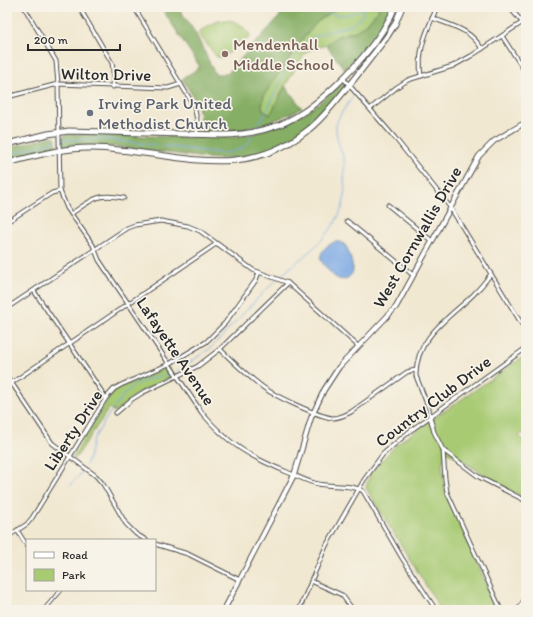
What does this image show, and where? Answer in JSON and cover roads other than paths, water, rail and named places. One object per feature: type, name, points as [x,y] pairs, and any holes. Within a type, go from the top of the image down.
[{"type":"main road","points":[[7,144],[59,132],[80,131],[235,135],[280,124],[316,102],[343,78],[385,27],[395,7]]},
{"type":"main road","points":[[7,163],[59,150],[83,148],[105,148],[219,162],[249,159],[280,148],[308,130],[322,118],[386,38],[395,24],[402,7]]},
{"type":"street","name":"Lafayette Avenue","points":[[24,7],[56,60],[58,84],[60,191],[67,208],[93,245],[99,260],[202,413],[231,443],[256,459],[316,484],[360,488]]},
{"type":"street","points":[[78,7],[112,64],[113,87]]},
{"type":"street","points":[[134,7],[194,106],[197,120],[197,135]]},
{"type":"street","points":[[421,76],[421,49],[437,7]]},
{"type":"street","points":[[370,109],[408,80],[453,66],[524,22],[509,7]]},
{"type":"street","points":[[432,18],[472,35],[482,49]]},
{"type":"street","points":[[502,36],[526,73]]},
{"type":"street","points":[[7,78],[12,96]]},
{"type":"street","points":[[343,78],[450,207],[526,331]]},
{"type":"street","name":"Wilton Drive","points":[[7,97],[58,84],[168,88],[181,84]]},
{"type":"street","name":"West Cornwallis Drive","points":[[224,610],[294,475],[313,412],[328,382],[358,346],[393,311],[474,164],[484,150],[494,141],[526,123]]},
{"type":"street","points":[[7,222],[52,193],[60,191]]},
{"type":"street","points":[[71,214],[93,198],[102,196],[124,198]]},
{"type":"street","points":[[388,205],[432,240]]},
{"type":"street","points":[[7,308],[127,228],[135,225],[161,221],[174,222],[200,231],[253,270],[288,283],[358,346]]},
{"type":"street","points":[[347,221],[413,275]]},
{"type":"street","points":[[7,386],[216,244]]},
{"type":"street","name":"Liberty Drive","points":[[7,537],[27,524],[32,518],[106,398],[114,389],[169,364],[197,348],[216,333],[256,280],[259,272]]},
{"type":"street","points":[[491,274],[472,296],[439,325],[423,348],[419,356],[416,370],[418,384],[429,409],[434,432],[443,450],[447,492],[500,610]]},
{"type":"street","points":[[116,413],[142,393],[198,366],[220,350],[288,283]]},
{"type":"street","points":[[34,291],[106,398]]},
{"type":"street","name":"Country Club Drive","points":[[299,610],[327,544],[372,467],[383,454],[401,438],[526,348]]},
{"type":"street","points":[[220,350],[260,386],[313,412],[332,418],[345,416],[407,372],[416,370]]},
{"type":"street","points":[[7,376],[52,443],[96,476],[103,484],[126,524],[136,534],[144,539]]},
{"type":"street","points":[[443,450],[479,477],[526,501]]},
{"type":"street","points":[[360,488],[367,495],[402,558],[436,610]]},
{"type":"street","points":[[17,530],[26,544]]},
{"type":"street","points":[[156,544],[188,554],[240,580]]},
{"type":"street","points":[[311,581],[342,595],[353,610]]},
{"type":"street","points":[[44,610],[60,591]]},
{"type":"street","points":[[518,610],[526,597]]},
{"type":"street","points":[[7,602],[15,610]]},
{"type":"water","points":[[334,242],[341,242],[348,249],[353,272],[346,279],[342,280],[335,277],[321,260],[323,251]]},
{"type":"waterway","points":[[329,13],[338,15],[348,14],[357,12],[364,7]]},
{"type":"waterway","points":[[257,126],[266,112],[286,69],[309,39],[352,25],[363,15],[363,8]]},
{"type":"waterway","points":[[281,276],[314,248],[335,223],[340,213],[344,203],[345,193],[344,159],[337,138],[336,126],[340,115],[353,97]]},
{"type":"waterway","points":[[62,140],[104,139],[222,153],[236,151],[244,147],[248,144],[252,135]]},
{"type":"waterway","points":[[7,155],[55,141]]},
{"type":"waterway","points":[[177,371],[212,347],[276,280]]},
{"type":"waterway","points":[[86,465],[93,440],[111,411],[127,391],[136,384],[172,373]]},
{"type":"waterway","points":[[70,485],[79,476],[83,468]]},
{"type":"place","name":"Mendenhall Middle School","points":[[225,54]]},
{"type":"place","name":"Irving Park United Methodist Church","points":[[90,113]]}]
